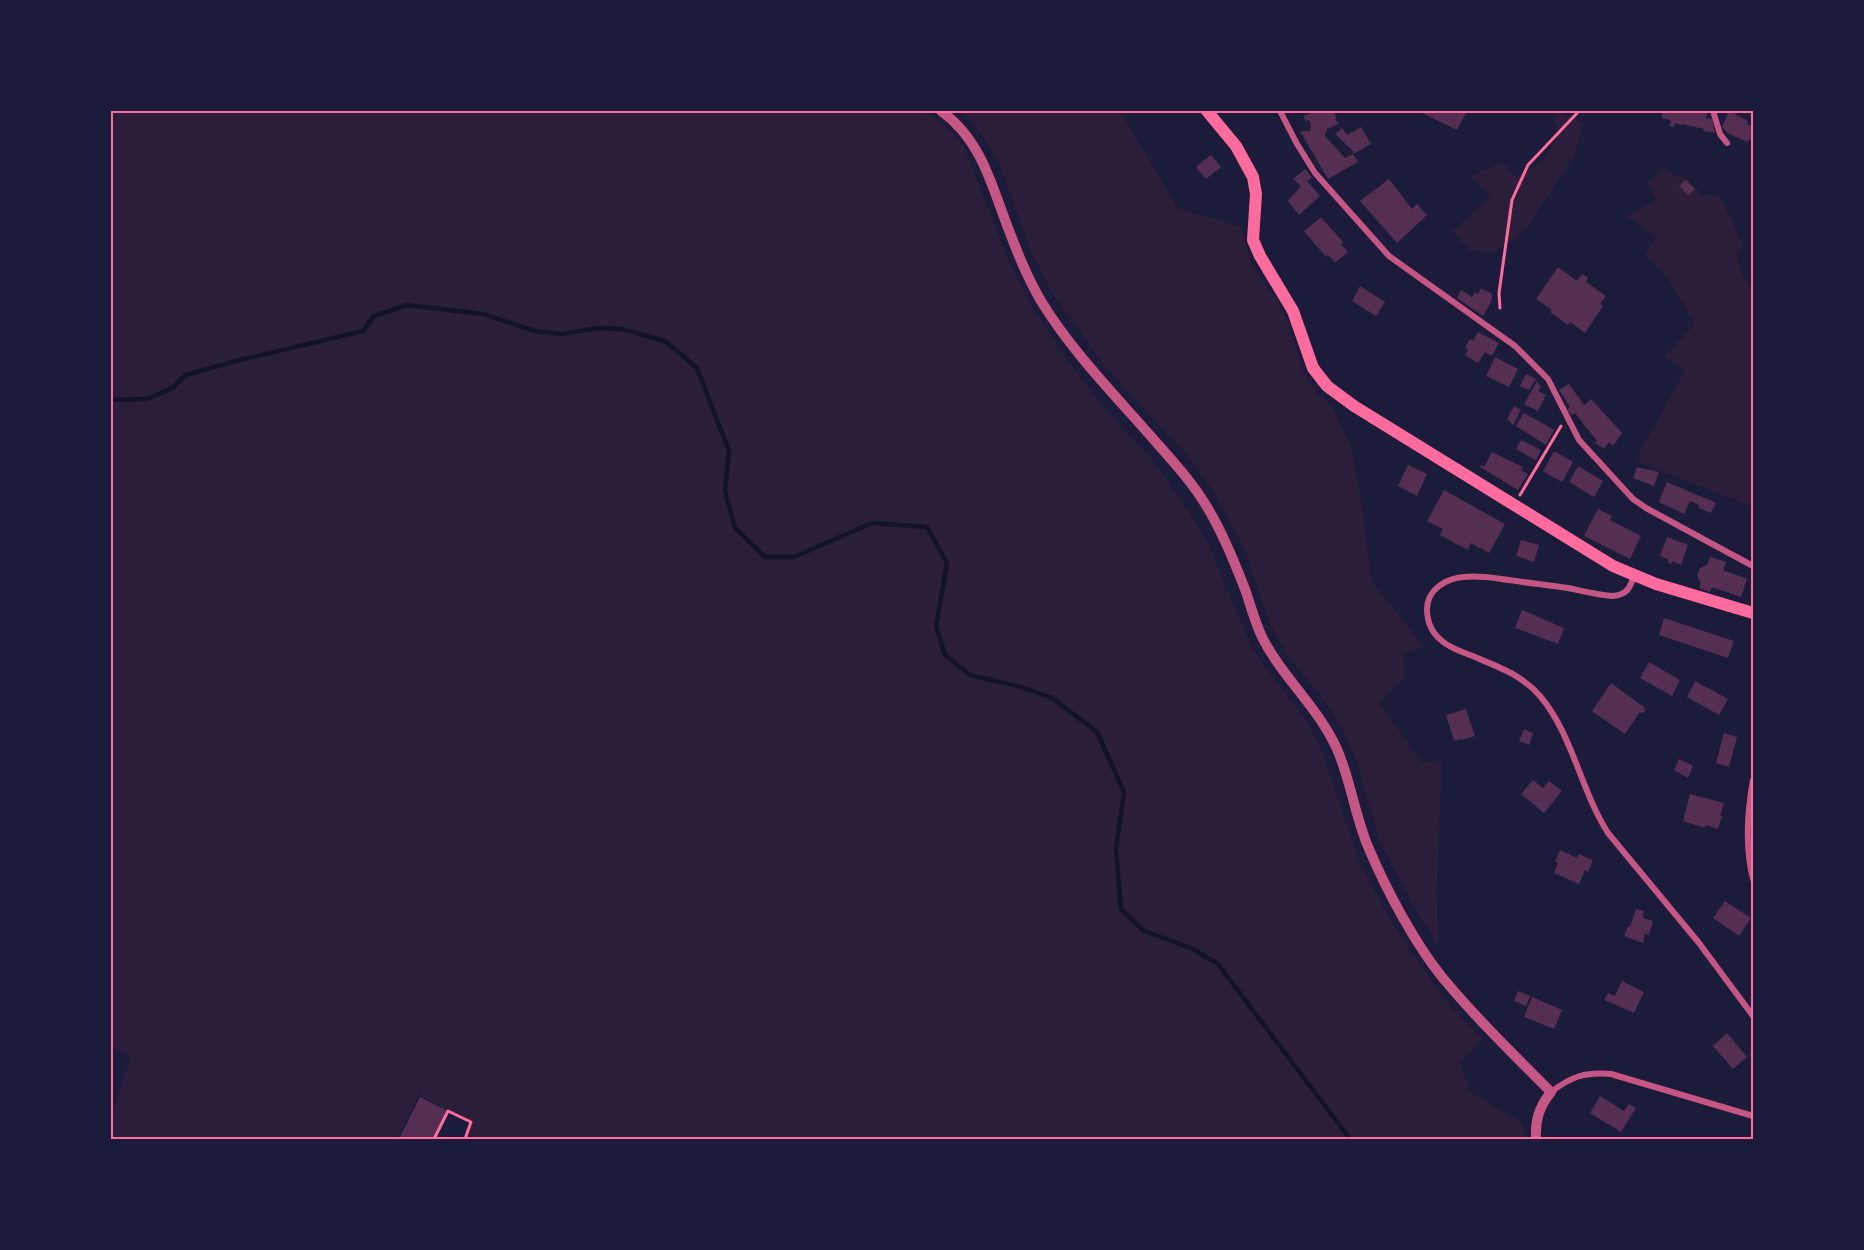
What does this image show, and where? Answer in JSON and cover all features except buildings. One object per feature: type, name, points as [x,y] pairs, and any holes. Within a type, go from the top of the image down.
[{"type":"main road","points":[[1208,111],[1236,146],[1253,177],[1256,194],[1253,231],[1256,248],[1293,311],[1308,358],[1319,378],[1335,394],[1603,560],[1656,584],[1753,614]]},
{"type":"street","points":[[941,111],[962,129],[974,144],[984,163],[1021,261],[1044,305],[1086,364],[1171,458],[1195,488],[1208,509],[1222,535],[1245,590],[1258,629],[1269,651],[1315,712],[1336,748],[1369,849],[1423,950],[1466,1004],[1551,1092]]},
{"type":"street","points":[[1281,111],[1297,144],[1316,173],[1380,246],[1399,264],[1521,350],[1548,379],[1579,440],[1588,452],[1639,504],[1753,566]]},
{"type":"street","points":[[1713,111],[1720,134],[1727,143]]},
{"type":"street","points":[[1634,576],[1628,591],[1612,596],[1485,577],[1463,577],[1448,580],[1432,592],[1427,604],[1427,614],[1434,633],[1450,647],[1513,673],[1545,702],[1557,719],[1587,794],[1608,833],[1700,943],[1753,1016]]},
{"type":"street","points":[[1753,780],[1748,808],[1748,842],[1753,879]]},
{"type":"street","points":[[1536,1139],[1538,1112],[1551,1092],[1577,1076],[1587,1074],[1611,1074],[1753,1116]]},
{"type":"path","points":[[1500,308],[1512,200],[1528,165],[1579,111]]},
{"type":"path","points":[[1513,505],[1567,417]]},
{"type":"path","points":[[434,1139],[448,1111],[471,1122],[465,1139]]},
{"type":"shaded area","points":[[111,111],[924,111],[949,129],[964,147],[1010,264],[1035,312],[1100,403],[1151,458],[1187,508],[1208,543],[1259,659],[1306,720],[1322,751],[1360,863],[1388,916],[1417,961],[1449,1004],[1482,1039],[1460,1062],[1470,1092],[1523,1123],[1525,1139],[467,1139],[472,1122],[419,1095],[397,1139],[111,1139],[111,1114],[131,1056],[111,1047]]},
{"type":"shaded area","points":[[961,111],[1120,111],[1178,208],[1241,227],[1253,268],[1276,298],[1287,320],[1303,371],[1312,388],[1333,407],[1351,447],[1363,510],[1371,580],[1424,647],[1403,654],[1405,678],[1380,703],[1421,762],[1442,761],[1437,887],[1438,946],[1379,840],[1356,759],[1343,730],[1320,695],[1286,654],[1270,623],[1244,548],[1215,494],[1189,457],[1104,366],[1050,289],[1030,248],[1000,165],[981,133]]},
{"type":"shaded area","points":[[1558,112],[1584,123],[1574,156],[1528,226],[1510,243],[1493,252],[1470,251],[1452,231],[1491,197],[1470,176],[1503,162],[1516,177],[1542,161],[1556,141],[1558,126],[1552,118]]},
{"type":"shaded area","points":[[1665,168],[1677,178],[1681,174],[1703,195],[1718,195],[1744,245],[1737,255],[1741,271],[1753,295],[1753,507],[1635,461],[1685,370],[1664,357],[1695,324],[1668,279],[1645,254],[1656,238],[1627,216],[1656,200],[1647,182]]},
{"type":"waterway","points":[[111,400],[147,399],[172,388],[186,375],[363,331],[374,316],[407,305],[483,314],[535,331],[561,334],[599,328],[622,329],[665,341],[697,368],[729,451],[725,491],[735,528],[765,557],[794,557],[872,523],[927,527],[947,563],[936,627],[945,655],[970,675],[1021,687],[1052,698],[1097,732],[1124,792],[1116,849],[1121,909],[1144,931],[1193,949],[1218,964],[1350,1139]]}]
